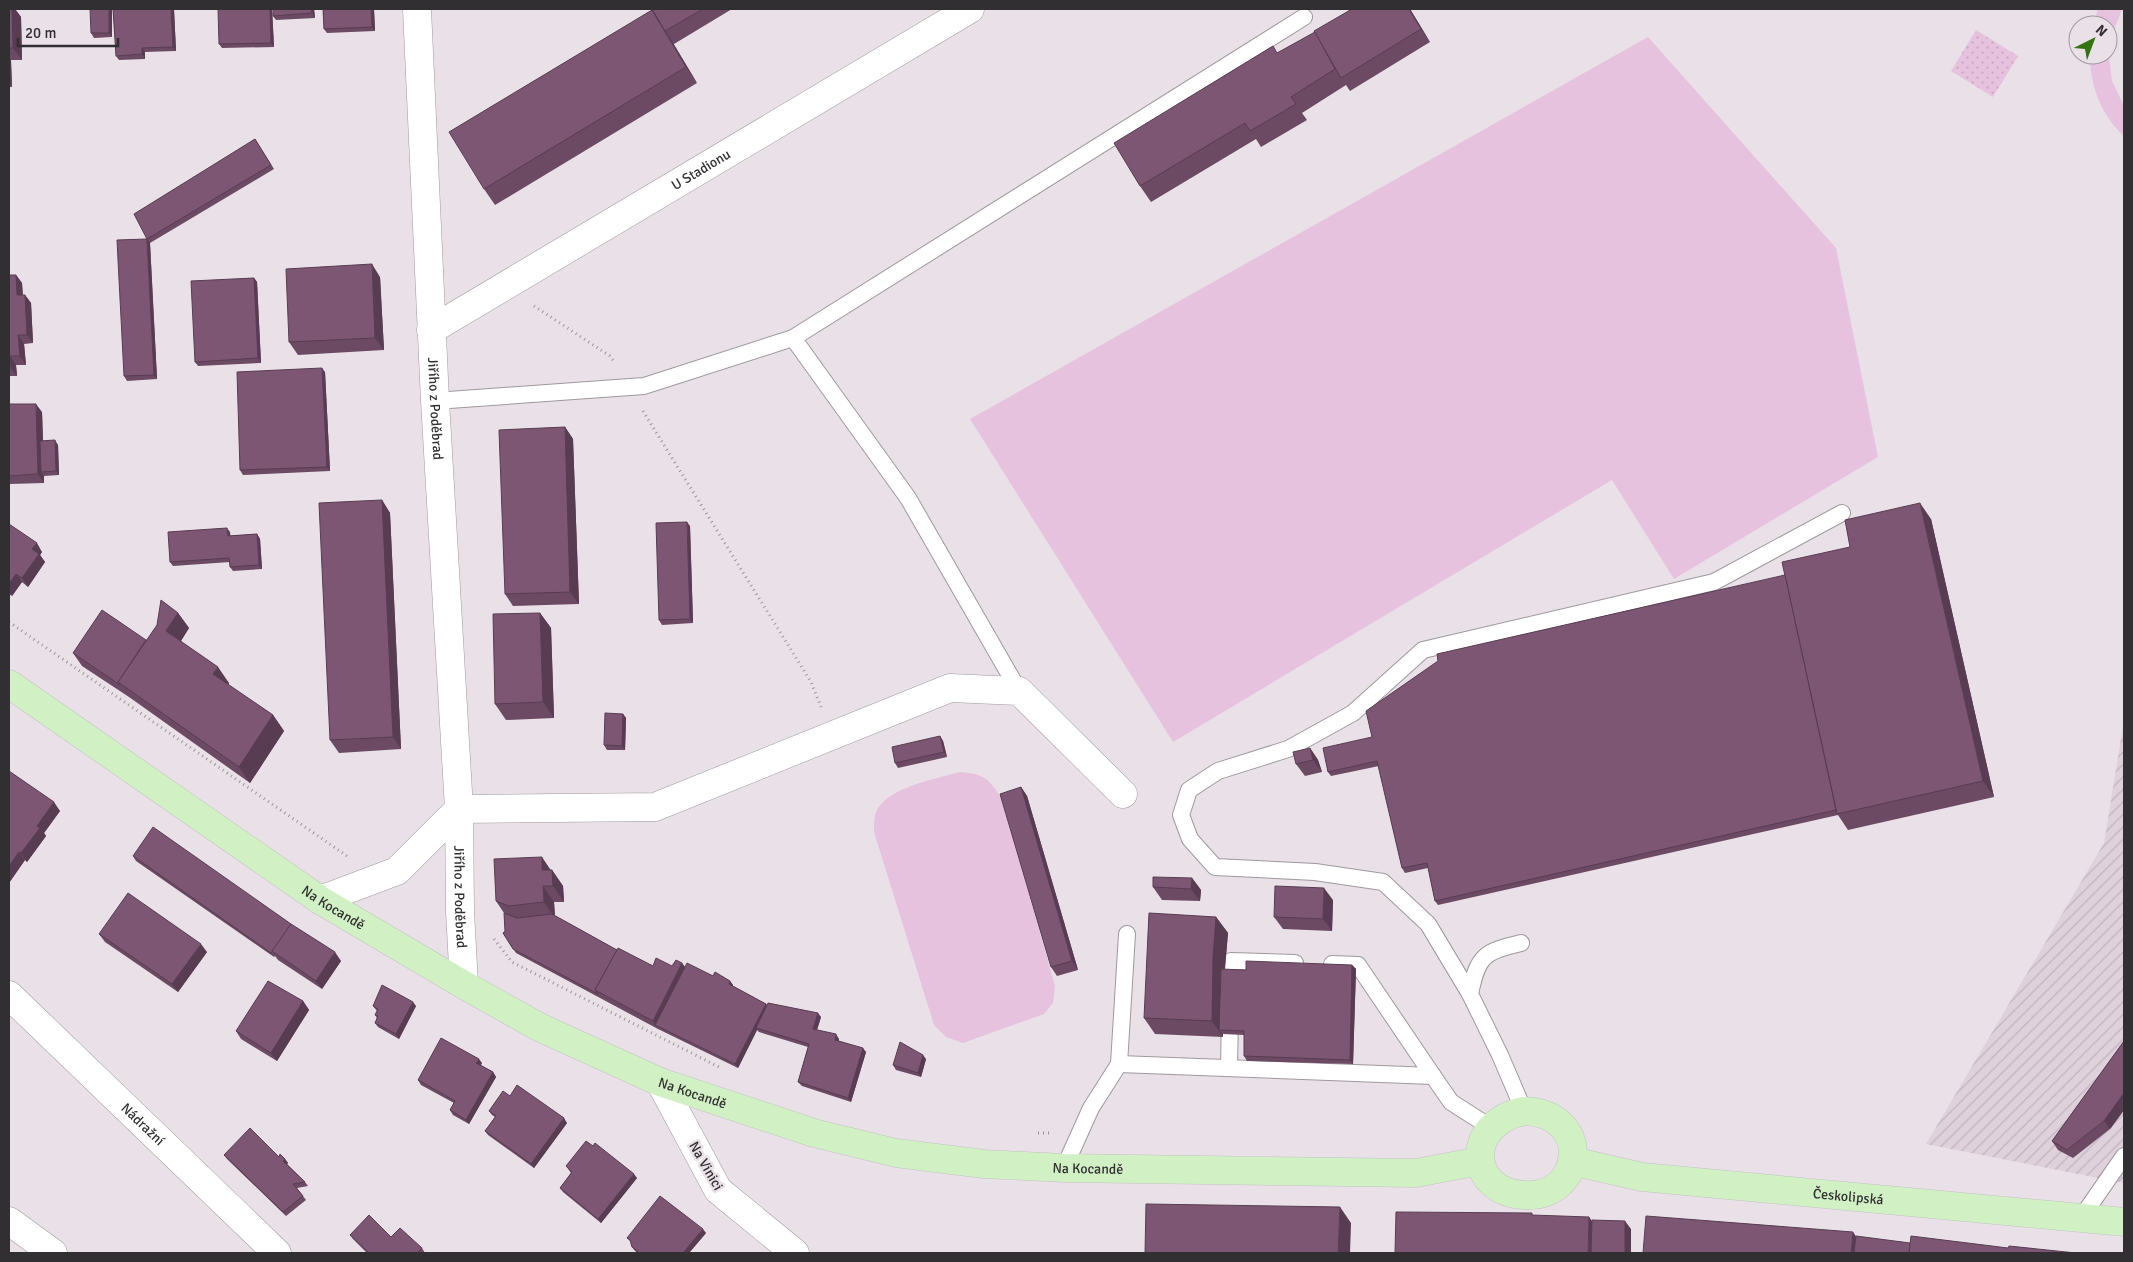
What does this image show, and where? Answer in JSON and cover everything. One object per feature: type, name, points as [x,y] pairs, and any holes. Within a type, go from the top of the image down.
[{"type":"main road","name":"Na Kocandě","points":[[9,684],[320,900],[539,1027],[660,1082],[814,1133],[896,1153],[984,1164],[1064,1168],[1416,1173],[1480,1162]]},
{"type":"main road","points":[[1524,1111],[1546,1114],[1564,1127],[1572,1144],[1572,1161],[1568,1173],[1560,1183],[1538,1194],[1513,1194],[1492,1182],[1480,1162],[1480,1149],[1483,1138],[1490,1128],[1499,1119],[1511,1113],[1524,1111]]},
{"type":"main road","name":"Českolipská","points":[[1572,1161],[1642,1177],[2124,1222]]},
{"type":"street","name":"Jiřího z Poděbrad","points":[[417,9],[431,330],[459,809],[460,911],[464,985]]},
{"type":"street","name":"U Stadionu","points":[[431,330],[970,9]]},
{"type":"street","points":[[459,809],[655,807],[950,688],[1019,691],[1123,794]]},
{"type":"street","name":"Jiřího z Poděbrad","points":[[320,900],[397,871],[459,809]]},
{"type":"street","name":"Nádražní","points":[[9,995],[277,1253]]},
{"type":"street","name":"Na Vinici","points":[[660,1082],[718,1190],[795,1253]]},
{"type":"street","points":[[9,1221],[54,1253]]},
{"type":"lane","points":[[435,401],[644,386],[792,338],[1304,17]]},
{"type":"lane","points":[[792,338],[908,498],[1019,691]]},
{"type":"lane","points":[[1524,1111],[1500,1055],[1470,994],[1428,924],[1382,882],[1315,872],[1215,867],[1190,839],[1181,815],[1188,790],[1218,771],[1288,749],[1353,713],[1422,650],[1714,582],[1842,513]]},
{"type":"lane","points":[[1064,1168],[1091,1108],[1120,1064],[1127,934]]},
{"type":"lane","points":[[1470,994],[1475,972],[1487,953],[1521,943]]},
{"type":"lane","points":[[1228,1068],[1231,961],[1358,965],[1451,1102],[1490,1128]]},
{"type":"lane","points":[[1120,1064],[1434,1076]]},
{"type":"lane","points":[[2081,1218],[2124,1156]]},
{"type":"path","points":[[511,282],[527,302],[610,356],[811,682],[832,736]]},
{"type":"path","points":[[9,622],[354,861]]},
{"type":"path","points":[[460,911],[492,936],[512,962],[725,1070]]},
{"type":"path","points":[[1030,1133],[1078,1135]]},
{"type":"shaded area","points":[[2098,9],[2122,9],[2118,20],[2118,15],[2096,15]]},
{"type":"shaded area","points":[[1976,30],[2018,56],[1993,97],[1951,71]]},
{"type":"shaded area","points":[[1648,37],[1836,248],[1878,457],[1674,579],[1612,480],[1173,742],[970,419]]},
{"type":"shaded area","points":[[2091,65],[2110,65],[2112,81],[2124,106],[2124,136],[2109,119],[2098,99]]},
{"type":"shaded area","points":[[2124,720],[2124,1183],[1926,1144],[2104,843]]},
{"type":"shaded area","points":[[960,772],[975,774],[986,779],[1002,799],[1055,986],[1053,1003],[1044,1014],[963,1043],[946,1037],[934,1025],[874,832],[875,816],[879,806],[887,798],[911,786]]},
{"type":"building","points":[[9,9],[12,9],[13,48],[9,48]]},
{"type":"building","points":[[90,9],[109,9],[109,33],[91,33]]},
{"type":"building","points":[[113,9],[171,9],[173,47],[142,48],[142,54],[116,56]]},
{"type":"building","points":[[218,9],[270,9],[271,43],[219,44]]},
{"type":"building","points":[[273,9],[311,9],[312,13],[273,16]]},
{"type":"building","points":[[323,9],[371,9],[372,27],[324,29]]},
{"type":"building","points":[[652,9],[703,9],[665,31]]},
{"type":"building","points":[[1352,9],[1409,9],[1421,29],[1341,78],[1314,31]]},
{"type":"building","points":[[652,10],[686,67],[484,189],[449,132]]},
{"type":"building","points":[[1315,32],[1335,69],[1291,97],[1296,104],[1250,131],[1245,123],[1140,186],[1114,143],[1273,46],[1277,53]]},
{"type":"building","points":[[255,139],[271,165],[147,239],[134,214]]},
{"type":"building","points":[[147,239],[154,375],[124,376],[117,240]]},
{"type":"building","points":[[372,264],[375,338],[289,342],[286,269]]},
{"type":"building","points":[[9,275],[16,275],[17,295],[25,295],[27,335],[18,335],[20,356],[10,356],[11,368],[9,368]]},
{"type":"building","points":[[254,278],[258,358],[195,362],[191,281]]},
{"type":"building","points":[[322,368],[327,467],[240,470],[237,372]]},
{"type":"building","points":[[9,404],[36,404],[38,474],[9,476]]},
{"type":"building","points":[[565,427],[570,592],[505,594],[499,430]]},
{"type":"building","points":[[55,440],[56,471],[41,472],[40,441]]},
{"type":"building","points":[[382,500],[393,737],[330,740],[319,503]]},
{"type":"building","points":[[1920,503],[1983,781],[1837,814],[1782,562],[1850,547],[1845,520]]},
{"type":"building","points":[[687,522],[690,619],[659,620],[656,523]]},
{"type":"building","points":[[9,524],[37,543],[32,549],[39,554],[22,578],[16,574],[9,584]]},
{"type":"building","points":[[227,528],[228,536],[257,534],[259,565],[230,567],[229,558],[170,562],[168,532]]},
{"type":"building","points":[[1785,575],[1836,810],[1435,901],[1427,863],[1402,868],[1377,761],[1328,772],[1323,748],[1372,737],[1366,711],[1438,661],[1437,654]]},
{"type":"building","points":[[161,600],[178,613],[166,631],[218,667],[213,674],[273,715],[239,767],[118,682],[157,625]]},
{"type":"building","points":[[102,610],[146,640],[118,682],[120,685],[73,653]]},
{"type":"building","points":[[540,613],[543,702],[495,704],[493,614]]},
{"type":"building","points":[[605,713],[623,714],[622,746],[604,745]]},
{"type":"building","points":[[940,736],[944,752],[895,763],[892,747]]},
{"type":"building","points":[[1310,748],[1313,760],[1296,764],[1293,752]]},
{"type":"building","points":[[9,771],[54,802],[37,826],[40,828],[9,866]]},
{"type":"building","points":[[1021,787],[1072,961],[1051,967],[1000,794]]},
{"type":"building","points":[[153,827],[291,924],[271,953],[133,856]]},
{"type":"building","points":[[542,857],[542,870],[552,870],[553,886],[543,886],[544,902],[509,906],[496,901],[494,859]]},
{"type":"building","points":[[1153,877],[1192,878],[1191,889],[1153,887]]},
{"type":"building","points":[[1275,886],[1324,888],[1323,919],[1274,917]]},
{"type":"building","points":[[128,893],[201,944],[172,984],[99,934]]},
{"type":"building","points":[[504,913],[517,918],[552,914],[617,950],[595,990],[598,994],[513,949],[503,933],[505,931]]},
{"type":"building","points":[[1149,913],[1216,917],[1212,1021],[1144,1018]]},
{"type":"building","points":[[291,924],[335,952],[316,981],[272,951]]},
{"type":"building","points":[[618,948],[653,966],[656,958],[672,966],[676,960],[682,963],[653,1021],[595,990]]},
{"type":"building","points":[[1246,961],[1352,965],[1350,1060],[1244,1056],[1244,1031],[1219,1030],[1221,969],[1246,970]]},
{"type":"building","points":[[687,963],[713,976],[715,972],[730,981],[729,984],[766,1004],[735,1064],[655,1025]]},
{"type":"building","points":[[268,981],[303,1001],[271,1053],[236,1031]]},
{"type":"building","points":[[382,985],[413,1002],[396,1034],[375,1023],[378,1016],[375,1015],[378,1009],[373,1006]]},
{"type":"building","points":[[768,1003],[818,1013],[813,1029],[836,1034],[835,1040],[863,1048],[848,1098],[798,1082],[809,1044],[756,1028]]},
{"type":"building","points":[[441,1038],[479,1059],[476,1063],[493,1072],[466,1120],[450,1110],[455,1101],[418,1080]]},
{"type":"building","points":[[2124,1041],[2124,1093],[2104,1121],[2067,1150],[2052,1141]]},
{"type":"building","points":[[900,1042],[923,1055],[918,1073],[893,1065]]},
{"type":"building","points":[[517,1085],[564,1118],[531,1164],[485,1131],[496,1116],[489,1111],[503,1091],[510,1096]]},
{"type":"building","points":[[250,1128],[279,1157],[280,1154],[285,1159],[283,1161],[305,1182],[293,1184],[303,1196],[283,1212],[224,1155]]},
{"type":"building","points":[[586,1141],[593,1146],[595,1143],[634,1174],[598,1219],[560,1188],[572,1172],[566,1166]]},
{"type":"building","points":[[660,1196],[703,1229],[683,1253],[640,1253],[632,1247],[630,1240],[627,1238]]},
{"type":"building","points":[[1146,1204],[1340,1207],[1338,1253],[1145,1253]]},
{"type":"building","points":[[1396,1212],[1532,1213],[1532,1215],[1589,1217],[1588,1253],[1395,1253]]},
{"type":"building","points":[[369,1215],[391,1237],[400,1228],[422,1248],[417,1253],[369,1253],[350,1235]]},
{"type":"building","points":[[1646,1216],[1853,1232],[1851,1253],[1643,1253]]},
{"type":"building","points":[[1592,1220],[1625,1221],[1625,1253],[1591,1253]]},
{"type":"building","points":[[1856,1236],[1910,1243],[1909,1253],[1854,1253]]},
{"type":"building","points":[[1911,1236],[2008,1248],[2009,1246],[2076,1253],[1909,1253]]}]
